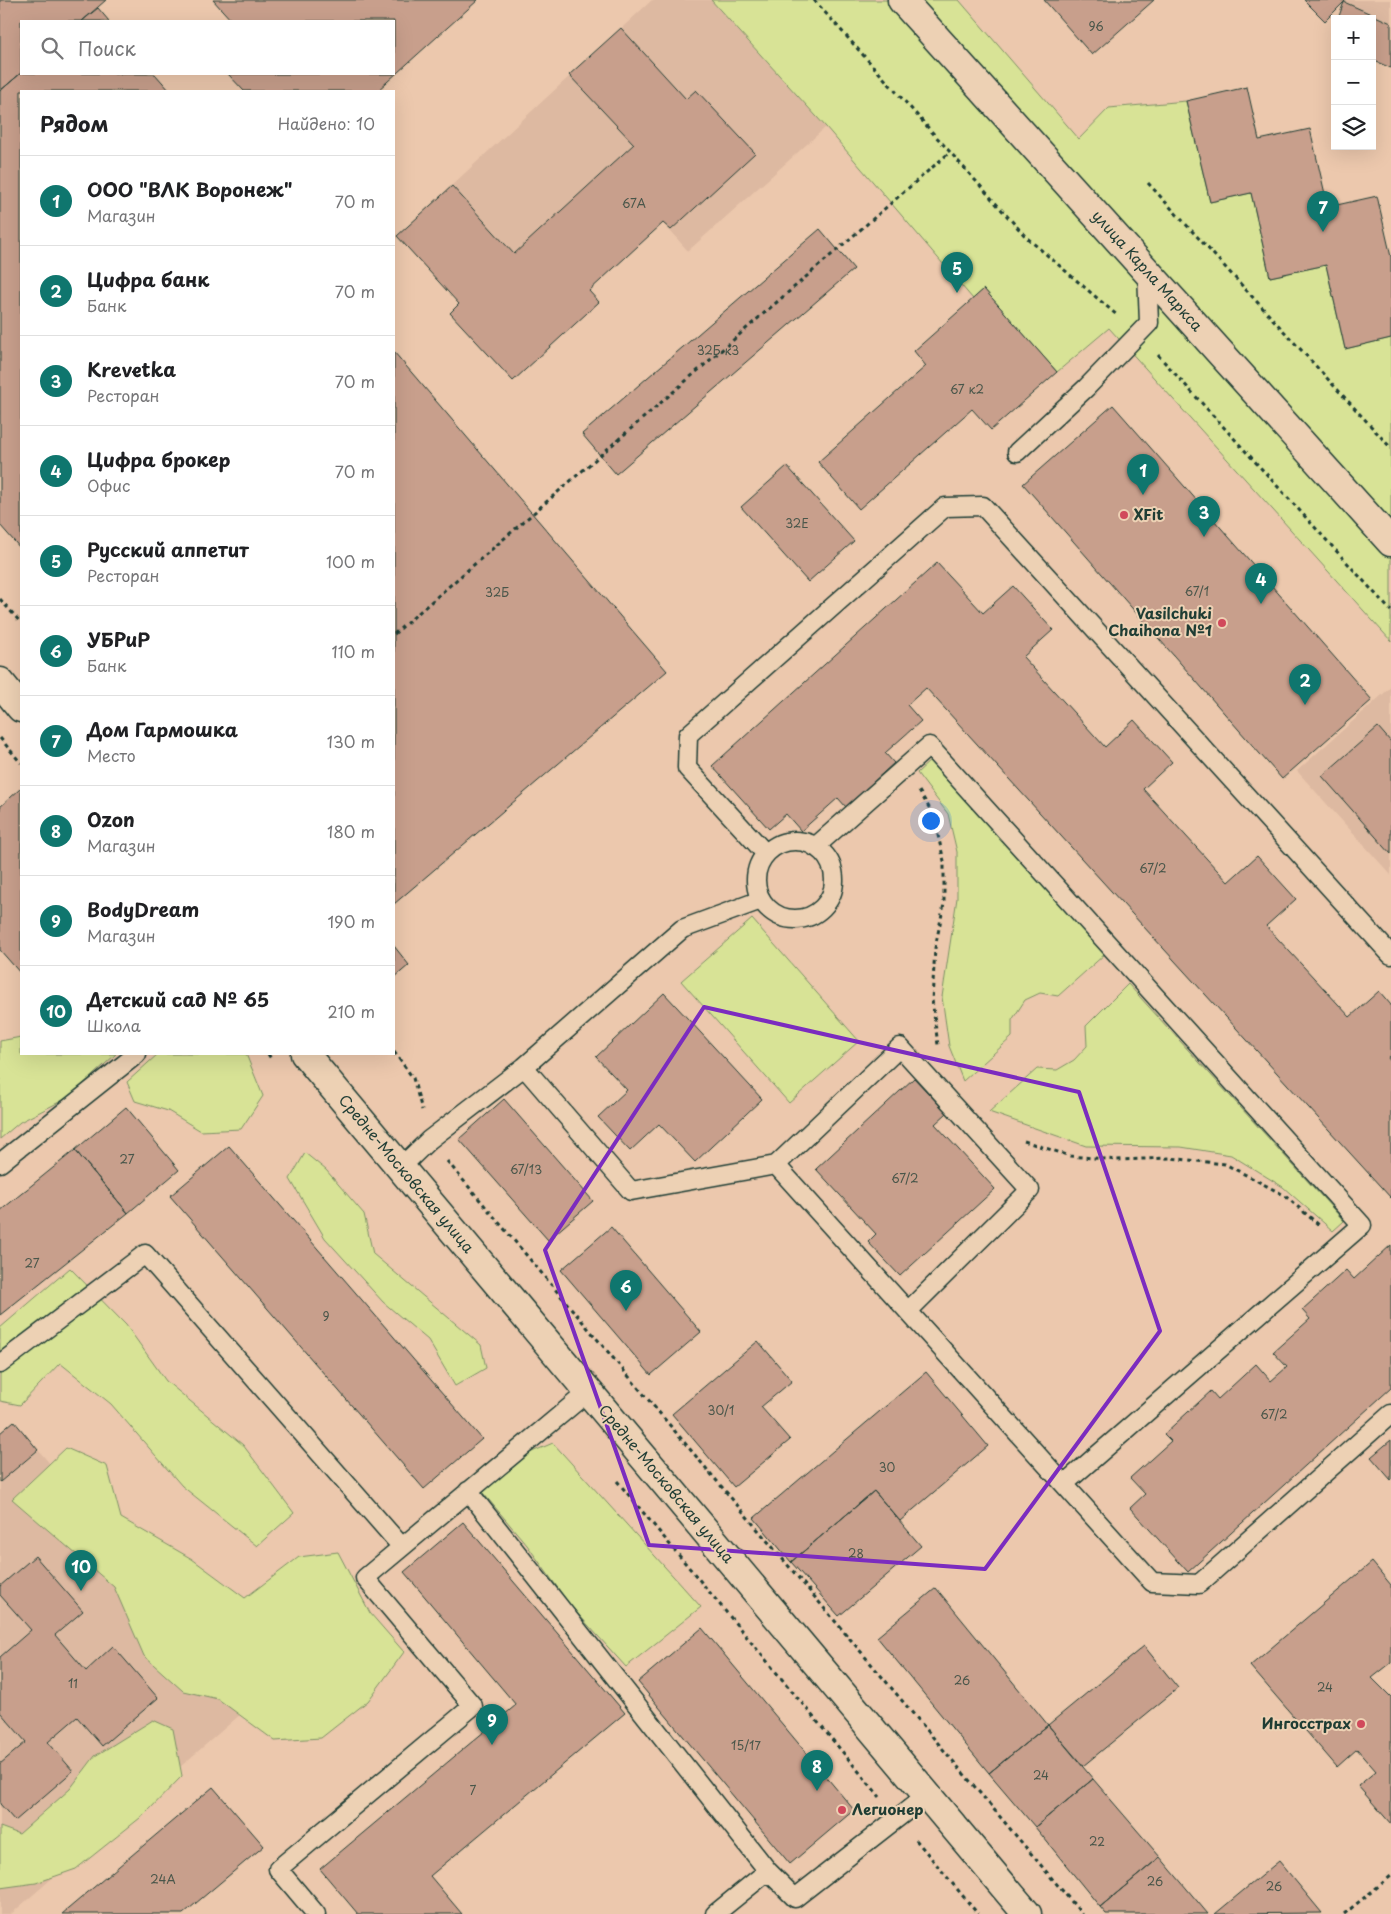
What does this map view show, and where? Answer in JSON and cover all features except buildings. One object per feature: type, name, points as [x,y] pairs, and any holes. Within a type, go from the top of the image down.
[{"type":"street","name":"улица Карла Маркса","points":[[902,0],[1391,542]]},
{"type":"street","points":[[0,682],[20,707]]},
{"type":"street","name":"Средне-Московская улица","points":[[307,1055],[1027,1914]]},
{"type":"lane","points":[[1017,452],[1140,334],[1149,323],[1147,272]]},
{"type":"lane","points":[[766,854],[687,768],[688,735],[945,507],[983,506],[1391,955]]},
{"type":"lane","points":[[815,847],[929,746],[1362,1225],[1064,1484]]},
{"type":"lane","points":[[791,841],[804,842],[815,847],[825,855],[834,877],[833,890],[827,902],[817,913],[804,918],[791,919],[778,916],[761,900],[756,883],[757,869],[766,854],[777,846],[791,841]]},
{"type":"lane","points":[[400,1168],[430,1140],[524,1067],[682,929],[761,900]]},
{"type":"lane","points":[[524,1067],[631,1191],[776,1166],[900,1047],[1030,1190],[908,1311]]},
{"type":"lane","points":[[0,1163],[136,1055]]},
{"type":"lane","points":[[776,1166],[1152,1582],[1199,1584],[1391,1414]]},
{"type":"lane","points":[[0,1364],[145,1254],[402,1547]]},
{"type":"lane","points":[[316,1914],[278,1869],[473,1706],[365,1578],[588,1391]]},
{"type":"lane","points":[[468,1491],[768,1872],[795,1898],[927,1794]]},
{"type":"lane","points":[[715,1914],[768,1872]]},
{"type":"path","points":[[814,0],[1026,237],[1140,334],[1391,611]]},
{"type":"path","points":[[395,633],[950,152]]},
{"type":"path","points":[[1148,183],[1391,448]]},
{"type":"path","points":[[0,599],[20,622]]},
{"type":"path","points":[[0,738],[20,762]]},
{"type":"path","points":[[905,766],[933,814],[944,861],[944,904],[934,948],[932,1000],[940,1054]]},
{"type":"path","points":[[395,1053],[413,1078],[430,1140],[1082,1914]]},
{"type":"path","points":[[1019,1139],[1070,1156],[1117,1160],[1170,1158],[1225,1164],[1284,1195],[1341,1243]]},
{"type":"path","points":[[1344,1914],[1391,1876]]},
{"type":"highlighted area","points":[[704,1007],[1079,1092],[1160,1331],[985,1569],[649,1545],[545,1250]]},
{"type":"shaded area","points":[[652,0],[711,0],[826,127],[688,251],[663,223],[589,291],[599,302],[513,381],[450,313],[459,303],[397,236]]},
{"type":"shaded area","points":[[1346,0],[1391,0],[1391,23],[1376,15],[1344,2]]},
{"type":"shaded area","points":[[1391,687],[1391,875],[1297,771]]},
{"type":"shaded area","points":[[38,1450],[257,1700],[11,1914],[0,1914],[0,1482]]},
{"type":"green space","points":[[711,0],[959,0],[1079,139],[1109,108],[1186,101],[1210,202],[1251,193],[1270,277],[1326,265],[1345,349],[1391,338],[1391,641],[1109,328],[1057,372],[984,289],[973,299],[826,127]]},
{"type":"green space","points":[[932,759],[1105,954],[1058,996],[1040,993],[1025,1000],[1012,1020],[1012,1037],[963,1081],[949,1046],[942,997],[957,898],[957,852],[948,814],[917,773]]},
{"type":"green space","points":[[752,919],[859,1041],[789,1103],[681,981]]},
{"type":"green space","points":[[1128,984],[1344,1221],[1333,1231],[1283,1187],[1231,1155],[1181,1147],[1086,1146],[989,1112],[1037,1069],[1057,1070],[1074,1060],[1087,1046],[1086,1026]]},
{"type":"green space","points":[[20,1037],[20,1055],[115,1055],[69,1097],[20,1122],[0,1139],[0,1041]]},
{"type":"green space","points":[[157,1055],[246,1055],[263,1096],[241,1129],[201,1131],[168,1111],[135,1101],[127,1082]]},
{"type":"green space","points":[[305,1153],[326,1170],[364,1214],[373,1254],[481,1345],[486,1368],[455,1386],[428,1340],[383,1302],[325,1238],[290,1179]]},
{"type":"green space","points":[[70,1268],[126,1325],[166,1381],[243,1445],[294,1513],[257,1546],[182,1486],[111,1404],[60,1363],[20,1405],[0,1401],[0,1328]]},
{"type":"green space","points":[[553,1443],[701,1607],[626,1667],[570,1605],[527,1545],[483,1493],[520,1457]]},
{"type":"green space","points":[[66,1448],[107,1466],[121,1518],[192,1559],[245,1598],[299,1557],[338,1552],[370,1613],[404,1652],[368,1701],[321,1738],[275,1741],[218,1699],[183,1691],[144,1656],[114,1587],[12,1499]]},
{"type":"green space","points":[[153,1720],[173,1729],[182,1776],[145,1814],[76,1869],[36,1883],[0,1888],[0,1827],[19,1834],[70,1789],[95,1756]]},
{"type":"place","name":"Дом Гармошка","points":[[1323,232]]},
{"type":"place","name":"Русский аппетит","points":[[957,293]]},
{"type":"place","name":"ООО \"ВЛК Воронеж\"","points":[[1143,495]]},
{"type":"place","name":"XFit","points":[[1124,515]]},
{"type":"place","name":"Krevetka","points":[[1204,537]]},
{"type":"place","name":"Цифра брокер","points":[[1261,604]]},
{"type":"place","name":"Vasilchuki Chaihona №1","points":[[1222,623]]},
{"type":"place","name":"Цифра банк","points":[[1305,705]]},
{"type":"place","name":"УБРиР","points":[[626,1311]]},
{"type":"place","name":"Детский сад № 65","points":[[81,1591]]},
{"type":"place","name":"Ингосстрах","points":[[1361,1724]]},
{"type":"place","name":"BodyDream","points":[[492,1745]]},
{"type":"place","name":"Ozon","points":[[817,1791]]},
{"type":"place","name":"Легионер","points":[[842,1810]]}]
